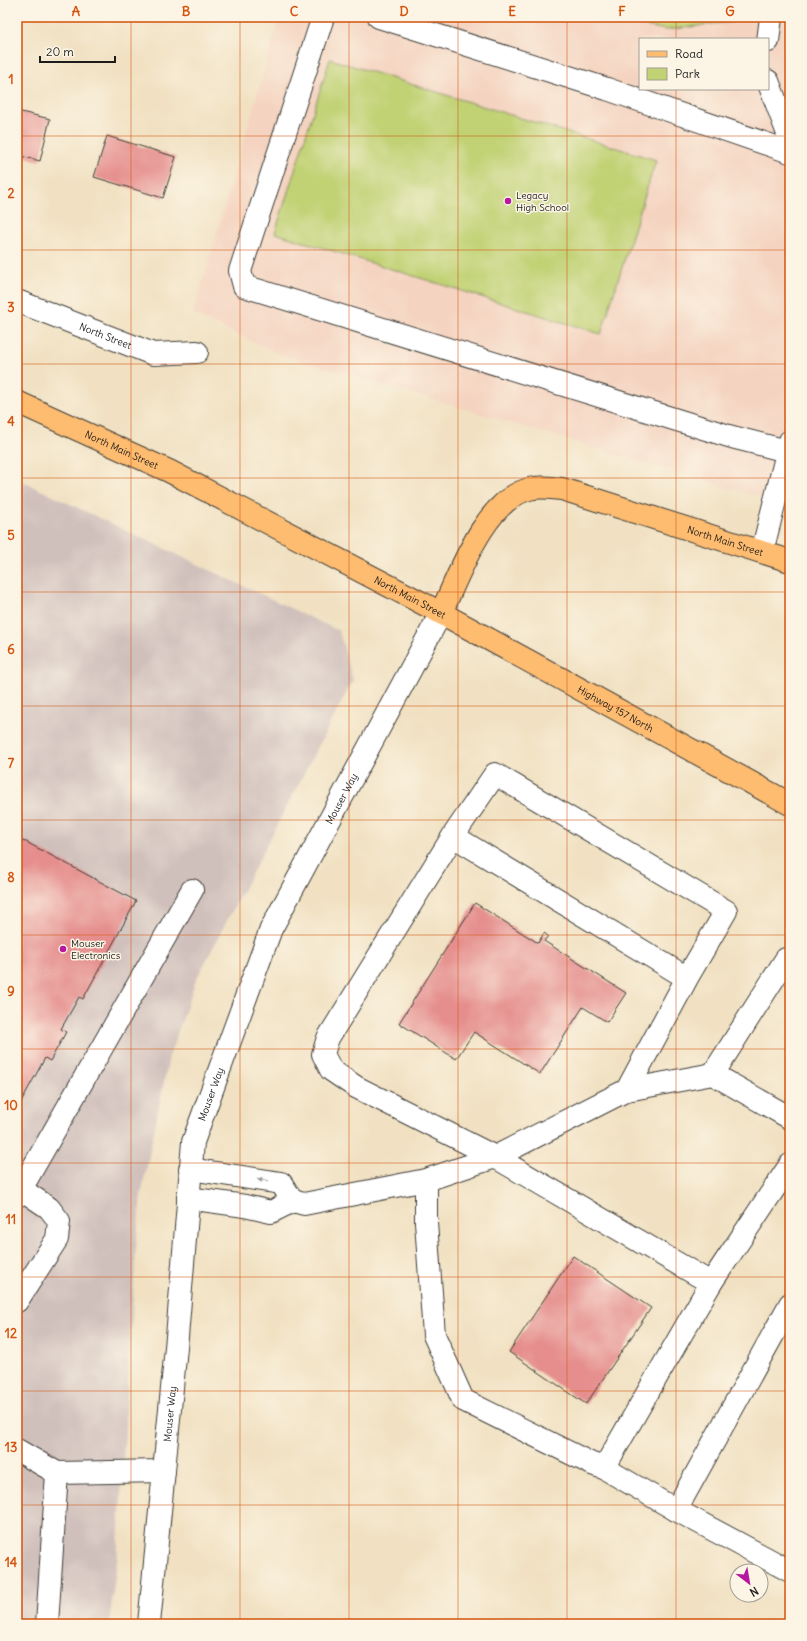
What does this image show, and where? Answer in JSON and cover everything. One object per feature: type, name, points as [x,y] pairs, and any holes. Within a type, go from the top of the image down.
[{"type":"main road","name":"North Main Street","points":[[17,402],[168,472],[441,613],[470,552],[487,522],[508,501],[528,490],[544,487],[562,489],[790,561]]},
{"type":"main road","name":"Highway 157 North","points":[[441,613],[790,804]]},
{"type":"street","points":[[323,17],[240,271],[244,286],[732,437],[788,446],[762,552]]},
{"type":"street","points":[[379,17],[607,89],[790,152]]},
{"type":"street","points":[[768,38],[771,17]]},
{"type":"street","points":[[769,83],[790,139]]},
{"type":"street","name":"North Street","points":[[17,301],[153,354],[197,352]]},
{"type":"street","name":"Mouser Way","points":[[149,1624],[193,1142],[271,929],[441,613]]},
{"type":"street","points":[[627,1090],[687,978],[726,911],[494,774],[453,836],[328,1038],[323,1054],[331,1070],[356,1087],[495,1157],[710,1283]]},
{"type":"street","points":[[453,836],[687,978]]},
{"type":"street","points":[[17,1301],[57,1238],[59,1221],[49,1208],[19,1192],[192,890]]},
{"type":"street","points":[[712,1074],[786,959],[790,962]]},
{"type":"street","points":[[190,1169],[281,1183],[293,1201],[304,1204],[426,1180],[495,1157],[627,1090],[712,1074],[790,1118]]},
{"type":"street","points":[[604,1468],[710,1283],[790,1165]]},
{"type":"street","points":[[426,1180],[426,1222],[434,1335],[463,1400],[592,1464],[604,1468],[676,1510],[790,1571]]},
{"type":"street","points":[[188,1198],[245,1206],[271,1212],[293,1201]]},
{"type":"street","points":[[676,1510],[790,1304]]},
{"type":"street","points":[[17,1450],[57,1473],[164,1471]]},
{"type":"street","points":[[46,1624],[57,1473]]},
{"type":"shaded area","name":"Legacy High School","points":[[280,17],[790,17],[790,506],[280,354],[193,314]]},
{"type":"shaded area","points":[[17,479],[339,631],[353,680],[196,980],[169,1057],[141,1195],[136,1249],[117,1561],[109,1624],[17,1624]]},
{"type":"green space","points":[[595,17],[737,17],[738,21],[666,30]]},
{"type":"green space","points":[[330,59],[656,160],[601,334],[275,233]]},
{"type":"building","points":[[17,111],[50,119],[40,161],[17,155]]},
{"type":"building","points":[[107,136],[176,157],[163,198],[94,177]]},
{"type":"building","name":"Mouser Electronics","points":[[17,837],[136,901],[83,999],[79,997],[61,1029],[66,1032],[50,1061],[45,1058],[17,1109]]},
{"type":"building","points":[[475,903],[538,943],[544,933],[548,936],[544,941],[626,993],[607,1022],[583,1007],[540,1074],[474,1032],[456,1059],[399,1023]]},
{"type":"building","points":[[573,1256],[651,1308],[586,1404],[509,1352]]},
{"type":"place","name":"Legacy High School","points":[[508,201]]},
{"type":"place","name":"Mouser Electronics","points":[[63,949]]}]
